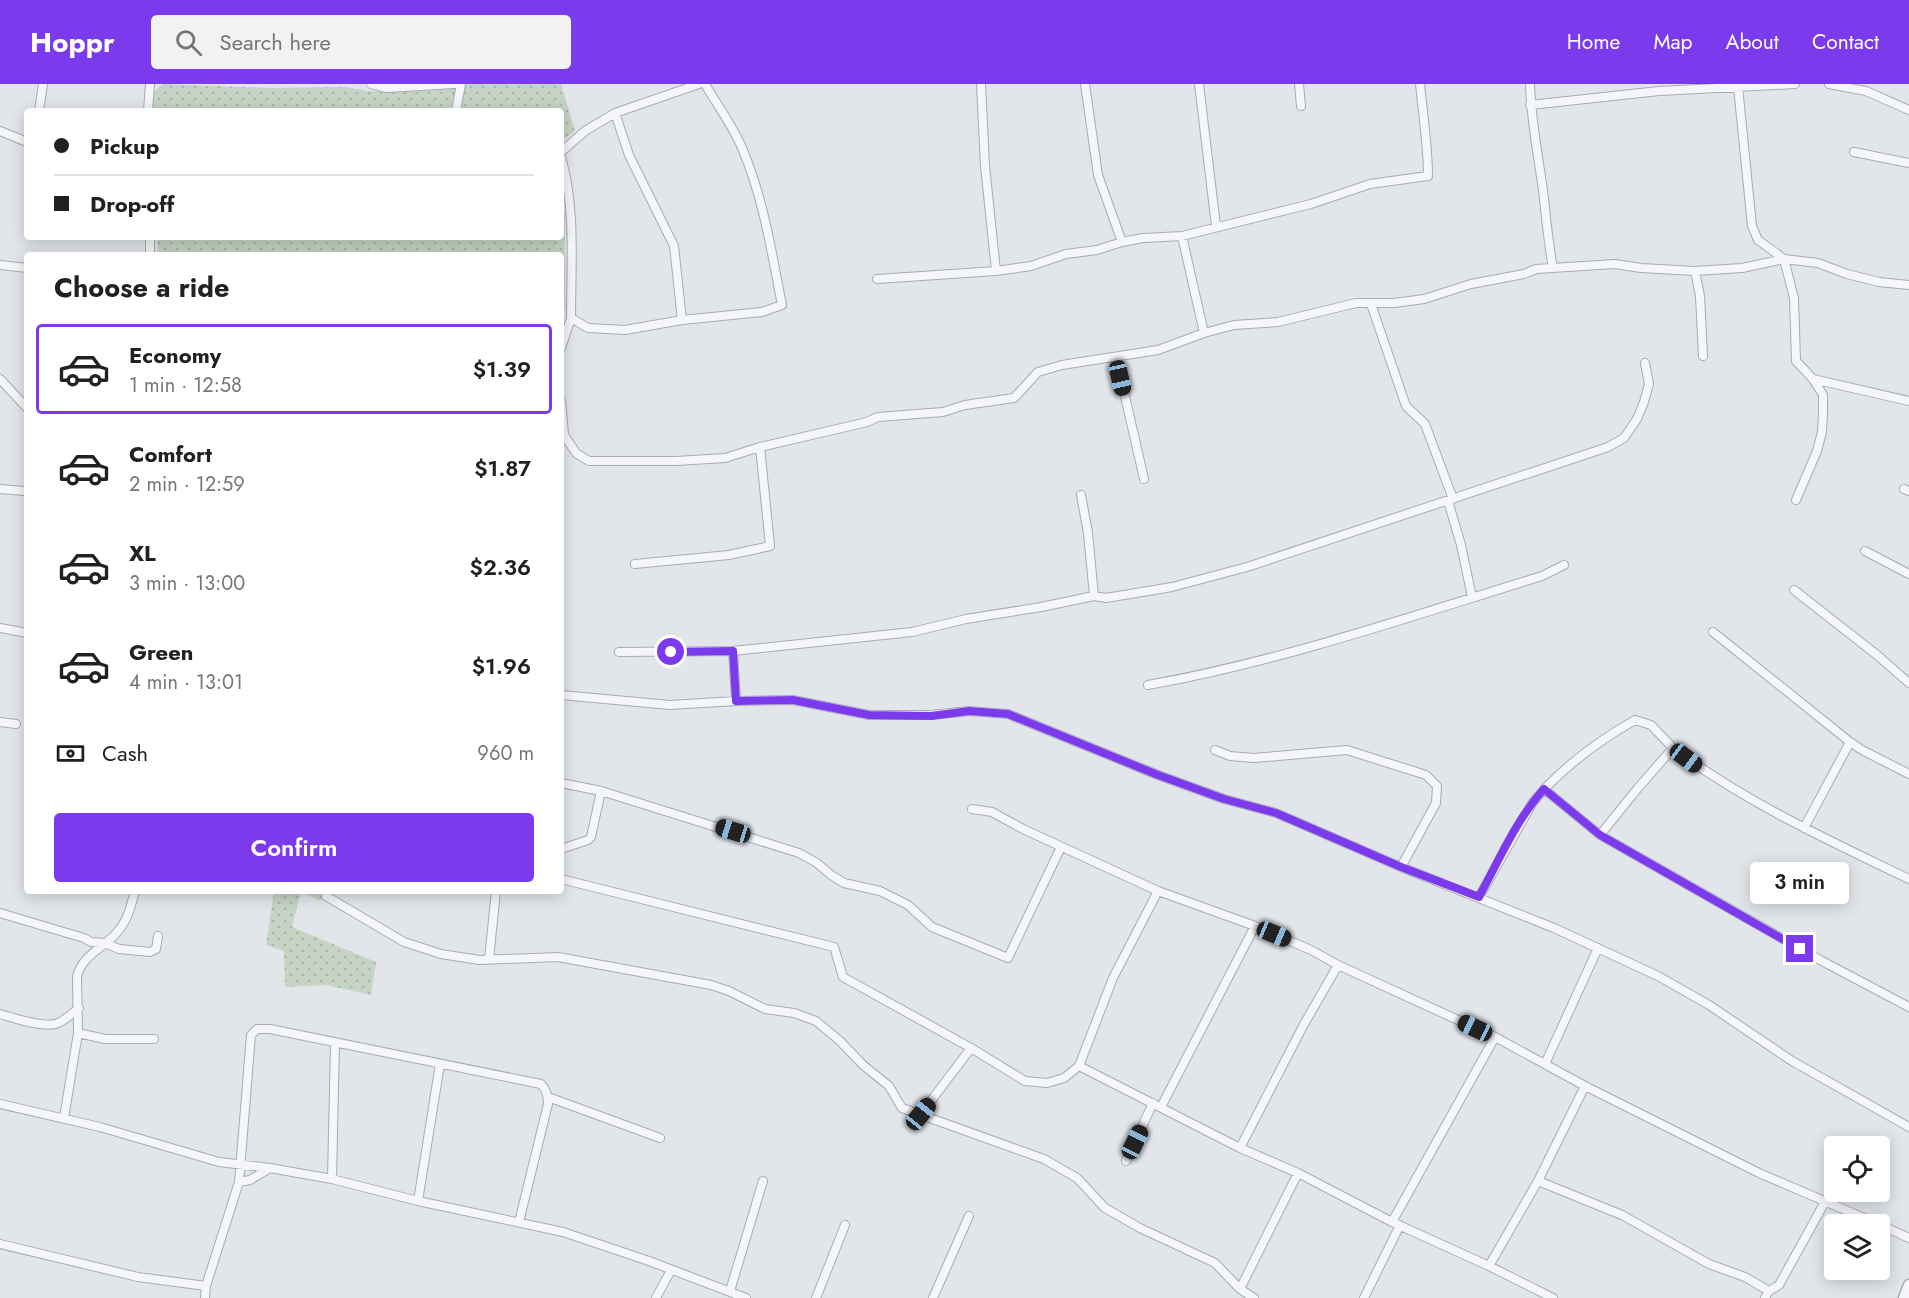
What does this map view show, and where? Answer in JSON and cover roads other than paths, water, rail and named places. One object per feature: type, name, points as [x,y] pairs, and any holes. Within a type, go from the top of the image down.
[{"type":"street","points":[[39,108],[43,84]]},
{"type":"street","points":[[148,108],[150,84]]},
{"type":"street","points":[[371,84],[387,88],[454,84]]},
{"type":"street","points":[[457,108],[461,84]]},
{"type":"street","points":[[564,151],[585,131],[615,113],[699,84]]},
{"type":"street","points":[[571,318],[588,328],[625,330],[682,320],[762,312],[782,304],[771,240],[760,195],[741,145],[705,84]]},
{"type":"street","points":[[981,84],[985,166],[996,271]]},
{"type":"street","points":[[1085,84],[1098,175],[1122,242]]},
{"type":"street","points":[[1199,84],[1216,226]]},
{"type":"street","points":[[1299,84],[1301,106]]},
{"type":"street","points":[[877,279],[996,271],[1031,266],[1066,254],[1097,250],[1122,242],[1143,238],[1182,236],[1311,204],[1370,184],[1428,176],[1420,84]]},
{"type":"street","points":[[1530,84],[1530,105],[1553,268]]},
{"type":"street","points":[[1530,105],[1655,87],[1795,84]]},
{"type":"street","points":[[1828,84],[1866,91],[1909,110]]},
{"type":"street","points":[[1738,87],[1752,225],[1758,240],[1784,259],[1794,298],[1796,361],[1813,379],[1823,395],[1822,432],[1817,451],[1796,500]]},
{"type":"street","points":[[615,113],[629,155],[675,246],[682,320]]},
{"type":"street","points":[[0,131],[24,141]]},
{"type":"street","points":[[1854,152],[1909,163]]},
{"type":"street","points":[[564,166],[571,222],[571,318],[564,339]]},
{"type":"street","points":[[1182,236],[1203,333]]},
{"type":"street","points":[[564,435],[576,453],[589,461],[676,461],[725,458],[760,447],[867,422],[878,417],[943,412],[965,405],[1014,398],[1038,372],[1062,365],[1158,351],[1203,333],[1234,325],[1278,322],[1356,303],[1394,303],[1424,299],[1489,279],[1524,274],[1536,269],[1615,264],[1695,271],[1742,268],[1784,259],[1818,263],[1847,274],[1879,282],[1909,285]]},
{"type":"street","points":[[0,265],[24,268]]},
{"type":"street","points":[[1695,271],[1700,296],[1703,356]]},
{"type":"street","points":[[1371,304],[1406,406],[1425,424],[1450,500],[1472,597]]},
{"type":"street","points":[[1116,357],[1144,479]]},
{"type":"street","points":[[618,652],[733,651],[912,632],[966,619],[1094,596],[1106,598],[1173,587],[1247,567],[1608,447],[1624,438],[1637,419],[1649,384],[1645,363]]},
{"type":"street","points":[[0,379],[24,405]]},
{"type":"street","points":[[1813,379],[1909,401]]},
{"type":"street","points":[[635,564],[729,555],[770,546],[760,447]]},
{"type":"street","points":[[0,489],[24,491]]},
{"type":"street","points":[[1081,495],[1088,532],[1094,596]]},
{"type":"street","points":[[1865,551],[1909,574]]},
{"type":"street","points":[[1148,685],[1244,664],[1542,576],[1564,565]]},
{"type":"street","points":[[1794,590],[1909,683]]},
{"type":"street","points":[[0,628],[24,632]]},
{"type":"street","points":[[1713,632],[1850,742],[1909,774]]},
{"type":"street","points":[[733,651],[736,701]]},
{"type":"street","points":[[564,695],[670,705],[793,700],[869,715],[931,716],[969,711],[1008,714],[1158,775],[1224,799],[1276,813],[1598,948],[1658,976],[1709,1005],[1792,1061],[1909,1127]]},
{"type":"street","points":[[1479,897],[1520,822],[1544,789],[1577,761],[1635,720],[1651,725],[1673,748],[1700,768],[1804,828],[1909,879]]},
{"type":"street","points":[[0,722],[16,724]]},
{"type":"street","points":[[1804,828],[1850,742]]},
{"type":"street","points":[[1600,835],[1673,748]]},
{"type":"street","points":[[1215,750],[1230,756],[1254,758],[1347,750],[1426,775],[1437,786],[1436,803],[1401,867]]},
{"type":"street","points":[[564,784],[601,791],[799,853],[844,883],[880,891],[908,905],[932,927],[1008,957],[1062,847]]},
{"type":"street","points":[[1544,789],[1600,835],[1909,1007]]},
{"type":"street","points":[[564,848],[591,837],[601,791]]},
{"type":"street","points":[[972,809],[992,812],[1158,891],[1255,926],[1311,950],[1338,965],[1495,1037],[1585,1086],[1759,1173],[1824,1199]]},
{"type":"street","points":[[564,880],[834,947],[843,977],[971,1048],[1025,1081],[1047,1083],[1064,1078],[1079,1066],[1113,978],[1158,891]]},
{"type":"street","points":[[64,1118],[78,1033],[77,977],[79,969],[84,960],[117,934],[124,923],[134,894]]},
{"type":"street","points":[[489,959],[496,894]]},
{"type":"street","points":[[326,896],[404,942],[423,950],[479,960],[558,957],[711,985],[729,991],[765,1009],[806,1017],[825,1028],[863,1065],[889,1086],[902,1108],[1044,1159],[1077,1179],[1105,1208],[1140,1228],[1215,1263],[1240,1289],[1254,1298]]},
{"type":"street","points":[[0,913],[91,942],[105,943],[119,950],[150,952],[156,950],[158,936]]},
{"type":"street","points":[[1126,1161],[1255,926]]},
{"type":"street","points":[[1545,1064],[1598,948]]},
{"type":"street","points":[[1240,1148],[1303,1026],[1338,965]]},
{"type":"street","points":[[0,1014],[52,1025],[59,1023],[79,1008]]},
{"type":"street","points":[[205,1298],[206,1286],[239,1182],[251,1035],[257,1029],[270,1029],[541,1084],[548,1097],[519,1221]]},
{"type":"street","points":[[78,1033],[105,1039],[154,1039]]},
{"type":"street","points":[[1364,1298],[1396,1224],[1495,1037]]},
{"type":"street","points":[[332,1179],[336,1042]]},
{"type":"street","points":[[921,1114],[971,1048]]},
{"type":"street","points":[[418,1201],[440,1064]]},
{"type":"street","points":[[1079,1066],[1240,1148],[1298,1173],[1396,1224],[1553,1298]]},
{"type":"street","points":[[1489,1266],[1538,1181],[1585,1086]]},
{"type":"street","points":[[548,1097],[660,1138]]},
{"type":"street","points":[[0,1104],[64,1118],[219,1162],[332,1179],[418,1201],[563,1232],[746,1298]]},
{"type":"street","points":[[239,1182],[250,1180],[270,1168]]},
{"type":"street","points":[[1240,1289],[1298,1173]]},
{"type":"street","points":[[730,1291],[763,1181]]},
{"type":"street","points":[[1538,1181],[1622,1215],[1709,1264],[1745,1277],[1767,1294],[1779,1285],[1825,1202]]},
{"type":"street","points":[[1830,1202],[1857,1214]]},
{"type":"street","points":[[933,1298],[969,1216]]},
{"type":"street","points":[[816,1298],[845,1225]]},
{"type":"street","points":[[1890,1229],[1909,1238]]},
{"type":"street","points":[[0,1244],[138,1277],[206,1286]]},
{"type":"street","points":[[656,1298],[671,1270]]},
{"type":"street","points":[[1904,1298],[1909,1285]]}]
